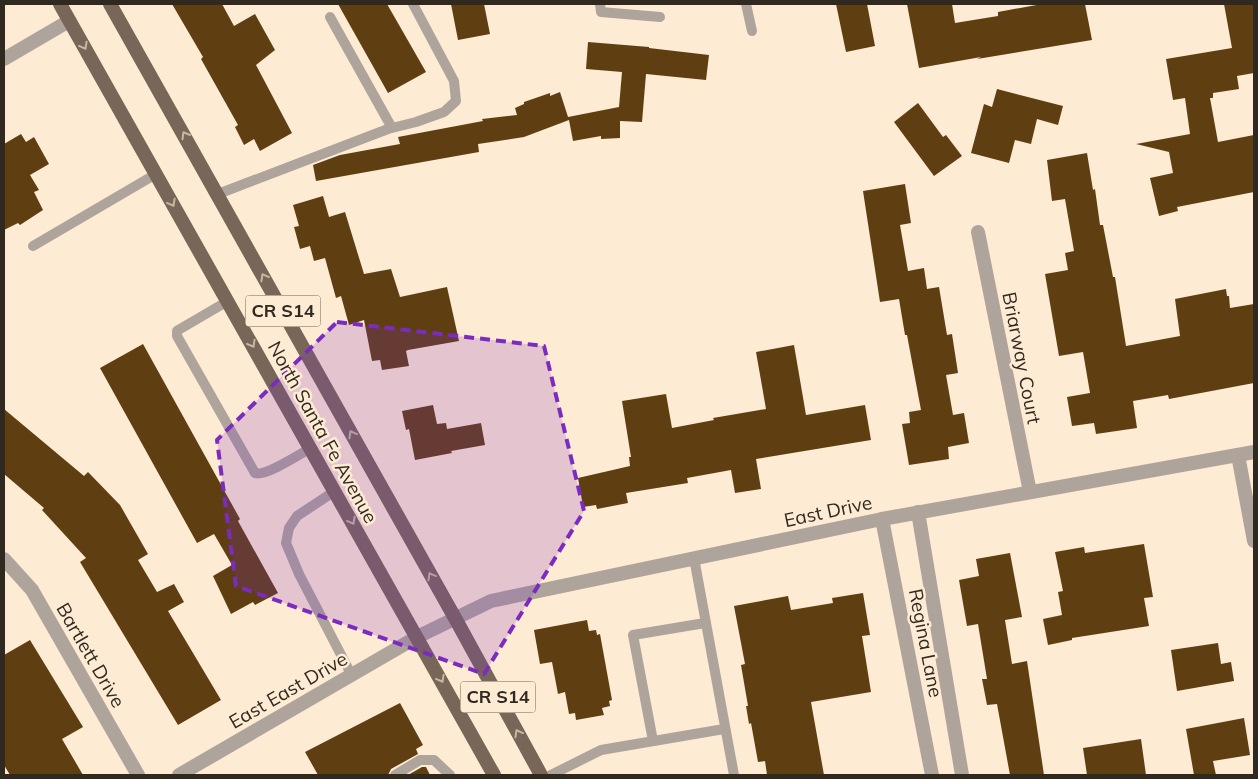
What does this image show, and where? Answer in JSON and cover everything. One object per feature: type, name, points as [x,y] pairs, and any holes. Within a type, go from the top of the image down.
[{"type":"main road","name":"North Santa Fe Avenue","points":[[60,4],[494,775]]},
{"type":"main road","name":"North Santa Fe Avenue","points":[[110,4],[218,194],[541,775]]},
{"type":"street","points":[[4,59],[70,21]]},
{"type":"street","name":"Briarway Court","points":[[978,232],[1030,492]]},
{"type":"street","name":"East Drive","points":[[417,636],[491,601],[882,518],[1254,452]]},
{"type":"street","points":[[1238,455],[1254,541]]},
{"type":"street","points":[[918,512],[962,775]]},
{"type":"street","name":"Regina Lane","points":[[882,518],[932,775]]},
{"type":"street","name":"Bartlett Drive","points":[[4,559],[32,590],[138,775]]},
{"type":"street","name":"East East Drive","points":[[179,775],[417,636]]},
{"type":"lane","points":[[218,194],[392,128],[444,112],[456,100],[454,81],[413,4]]},
{"type":"lane","points":[[600,4],[601,12],[660,17]]},
{"type":"lane","points":[[746,4],[752,31]]},
{"type":"lane","points":[[330,17],[392,128]]},
{"type":"lane","points":[[33,246],[156,174]]},
{"type":"lane","points":[[228,301],[177,331],[177,336],[255,473],[259,475],[311,448]]},
{"type":"lane","points":[[335,491],[297,516],[289,528],[286,543],[299,574],[351,674]]},
{"type":"lane","points":[[694,558],[704,623],[734,775]]},
{"type":"lane","points":[[652,741],[633,635],[704,623]]},
{"type":"lane","points":[[551,775],[601,750],[724,729]]},
{"type":"lane","points":[[395,775],[420,760],[434,760],[450,775]]},
{"type":"highlighted area","points":[[337,322],[544,346],[584,511],[484,674],[236,586],[217,440]]},
{"type":"building","points":[[172,4],[222,4],[234,26],[255,14],[275,50],[256,65],[292,133],[260,151],[254,139],[244,145],[235,127],[238,125],[201,59],[203,57]]},
{"type":"building","points":[[338,4],[387,4],[426,72],[388,93]]},
{"type":"building","points":[[451,4],[484,4],[490,34],[458,40]]},
{"type":"building","points":[[836,4],[867,4],[875,46],[846,52]]},
{"type":"building","points":[[907,4],[952,4],[955,23],[998,16],[998,12],[1042,4],[1085,4],[1092,40],[919,68]]},
{"type":"building","points":[[1224,4],[1254,4],[1254,73],[1237,76],[1239,89],[1213,93],[1213,98],[1210,98],[1218,142],[1254,135],[1254,192],[1177,207],[1178,211],[1159,216],[1150,178],[1173,173],[1169,152],[1136,144],[1190,134],[1185,98],[1173,100],[1166,59],[1232,48]]},
{"type":"building","points":[[588,42],[649,47],[709,55],[706,80],[646,74],[642,122],[620,121],[620,138],[601,139],[601,136],[573,141],[569,120],[524,137],[478,144],[479,152],[316,181],[313,165],[340,155],[400,144],[398,137],[483,121],[482,119],[517,115],[515,108],[524,104],[524,102],[550,93],[550,96],[560,92],[568,117],[619,107],[622,72],[586,69]]},
{"type":"building","points":[[997,89],[1063,106],[1058,125],[1037,119],[1031,144],[1015,140],[1009,163],[971,153],[984,104],[992,107]]},
{"type":"building","points":[[918,103],[943,137],[946,135],[962,156],[934,176],[894,122]]},
{"type":"building","points":[[21,134],[26,142],[34,137],[49,164],[30,175],[39,190],[34,192],[43,210],[20,225],[18,223],[4,230],[4,144]]},
{"type":"building","points":[[1087,153],[1100,225],[1103,225],[1113,277],[1115,277],[1126,346],[1180,336],[1175,299],[1226,289],[1230,308],[1254,304],[1254,383],[1169,399],[1168,395],[1133,401],[1137,428],[1096,434],[1094,423],[1072,426],[1067,397],[1090,393],[1083,352],[1059,356],[1045,274],[1068,270],[1065,253],[1074,251],[1065,199],[1052,201],[1047,160]]},
{"type":"building","points":[[905,184],[911,223],[900,225],[908,271],[924,268],[927,289],[939,287],[947,335],[952,334],[958,373],[946,375],[953,415],[964,413],[969,443],[948,447],[949,459],[909,465],[902,424],[910,423],[909,412],[921,410],[899,299],[880,302],[863,191]]},
{"type":"building","points":[[323,196],[329,217],[345,212],[364,274],[391,269],[400,297],[447,287],[459,341],[406,351],[409,366],[382,370],[380,360],[372,361],[364,320],[349,325],[341,296],[336,298],[325,258],[314,261],[310,246],[300,249],[294,227],[299,226],[293,205]]},
{"type":"building","points":[[143,344],[240,519],[238,521],[278,593],[255,605],[253,602],[231,614],[213,576],[232,565],[214,534],[197,543],[100,368]]},
{"type":"building","points":[[794,345],[806,415],[865,405],[871,440],[756,459],[761,489],[735,493],[731,470],[687,478],[688,483],[626,493],[628,503],[597,509],[596,505],[583,507],[578,478],[630,466],[629,457],[631,457],[622,401],[666,394],[672,428],[714,420],[713,418],[766,409],[756,352]]},
{"type":"building","points":[[433,405],[437,424],[446,423],[447,429],[481,423],[485,445],[415,460],[409,429],[406,430],[402,411]]},
{"type":"building","points":[[4,409],[84,476],[88,472],[120,505],[148,554],[138,560],[157,592],[174,584],[184,602],[168,611],[221,700],[178,725],[80,562],[86,558],[42,510],[44,508],[4,474]]},
{"type":"building","points":[[1144,544],[1153,597],[1144,598],[1149,626],[1072,638],[1072,640],[1048,645],[1043,619],[1062,615],[1058,592],[1063,591],[1055,552],[1084,547],[1085,553]]},
{"type":"building","points":[[1010,553],[1022,617],[1005,620],[1012,664],[1027,661],[1044,775],[1010,775],[997,704],[987,705],[982,679],[987,679],[978,624],[967,626],[959,580],[979,576],[976,559]]},
{"type":"building","points":[[863,593],[870,635],[862,636],[871,692],[811,702],[824,775],[767,775],[765,761],[758,762],[751,723],[749,724],[741,665],[745,664],[734,606],[788,596],[791,610],[833,603],[832,598]]},
{"type":"building","points":[[587,620],[589,631],[596,630],[597,635],[600,634],[612,700],[609,701],[610,706],[602,708],[604,715],[576,720],[575,713],[569,714],[565,692],[558,694],[552,662],[540,664],[534,630]]},
{"type":"building","points":[[30,640],[83,727],[62,739],[83,775],[10,775],[4,765],[4,655]]},
{"type":"building","points":[[1218,643],[1221,664],[1231,662],[1234,681],[1177,691],[1171,650]]},
{"type":"building","points":[[400,703],[423,745],[416,749],[418,754],[391,769],[388,775],[318,775],[305,752]]},
{"type":"building","points":[[1244,718],[1250,755],[1213,761],[1216,775],[1194,775],[1186,729]]},
{"type":"building","points":[[1141,739],[1146,775],[1087,775],[1083,748]]},
{"type":"building","points":[[422,767],[426,767],[430,775],[408,775]]}]
